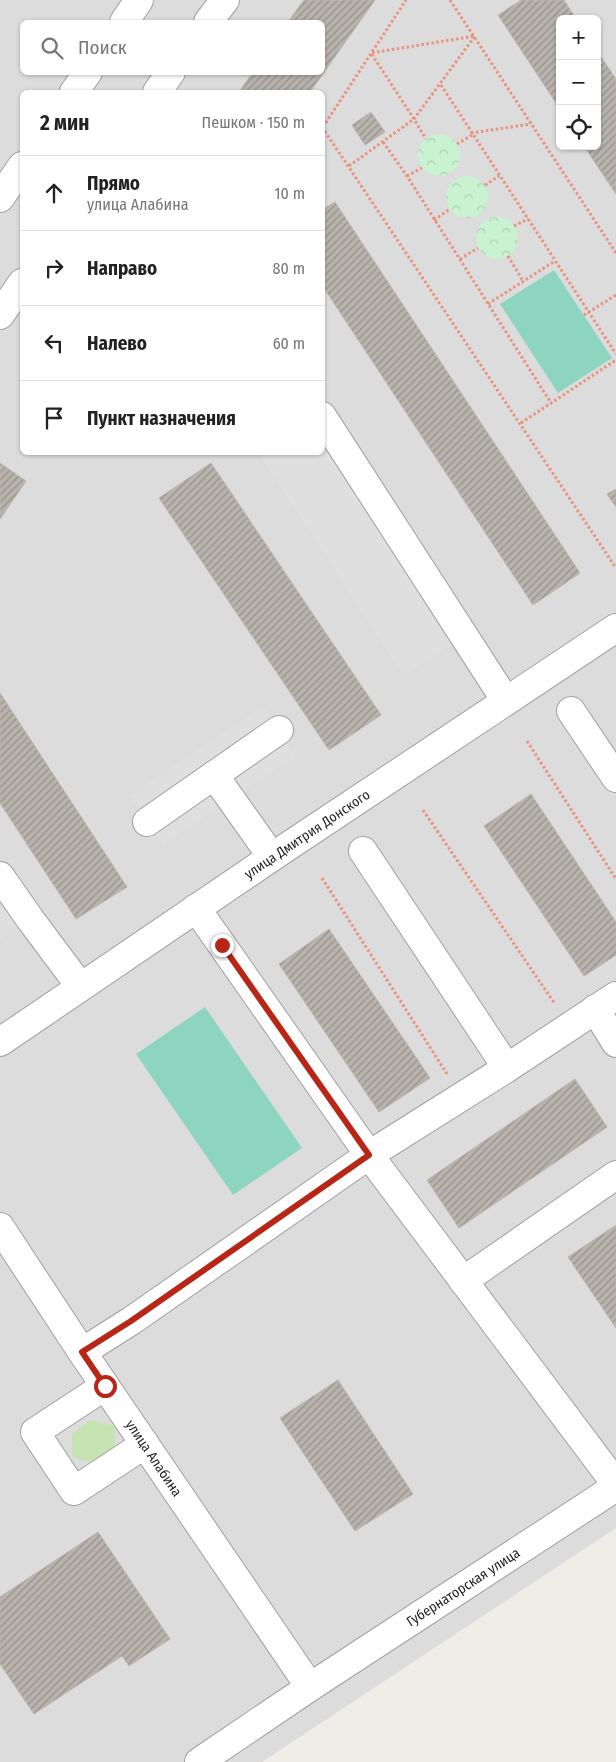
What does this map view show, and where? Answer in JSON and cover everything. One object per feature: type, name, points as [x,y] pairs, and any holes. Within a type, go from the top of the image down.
[{"type":"street","points":[[125,20],[139,0]]},
{"type":"street","points":[[209,20],[224,0]]},
{"type":"street","points":[[75,90],[86,75]]},
{"type":"street","points":[[158,90],[170,75]]},
{"type":"street","points":[[0,198],[20,169]]},
{"type":"street","points":[[0,314],[20,285]]},
{"type":"street","points":[[325,421],[506,701]]},
{"type":"street","name":"улица Дмитрия Донского","points":[[0,1042],[196,908],[616,628]]},
{"type":"street","points":[[571,711],[616,778]]},
{"type":"street","points":[[148,822],[278,730]]},
{"type":"street","points":[[214,775],[272,857]]},
{"type":"street","points":[[363,851],[507,1068]]},
{"type":"street","points":[[0,876],[80,986]]},
{"type":"street","points":[[196,908],[369,1155],[616,1486]]},
{"type":"street","points":[[82,1352],[131,1321],[369,1155],[507,1068],[606,1002],[616,1042]]},
{"type":"street","points":[[462,1281],[616,1175]]},
{"type":"street","name":"улица Алабина","points":[[0,1227],[82,1352],[310,1687]]},
{"type":"street","points":[[105,1386],[35,1432],[74,1491],[145,1444]]},
{"type":"street","name":"Губернаторская улица","points":[[199,1762],[616,1486]]},
{"type":"path","points":[[325,122],[406,0]]},
{"type":"path","points":[[450,0],[616,253]]},
{"type":"path","points":[[371,53],[475,36]]},
{"type":"path","points":[[348,166],[414,119],[475,36]]},
{"type":"path","points":[[371,53],[426,139]]},
{"type":"path","points":[[440,85],[616,354]]},
{"type":"path","points":[[457,144],[472,134],[531,124]]},
{"type":"path","points":[[325,132],[616,568]]},
{"type":"path","points":[[383,142],[407,176],[551,403]]},
{"type":"path","points":[[407,176],[422,168]]},
{"type":"path","points":[[485,186],[499,175]]},
{"type":"path","points":[[434,220],[450,208]]},
{"type":"path","points":[[514,226],[528,219]]},
{"type":"path","points":[[460,260],[478,248]]},
{"type":"path","points":[[508,256],[524,281]]},
{"type":"path","points":[[488,304],[555,261]]},
{"type":"path","points":[[584,315],[616,295]]},
{"type":"path","points":[[521,423],[616,360]]},
{"type":"path","points":[[527,740],[616,878]]},
{"type":"path","points":[[424,810],[570,1026]]},
{"type":"path","points":[[322,878],[447,1074]]},
{"type":"shaded area","points":[[0,0],[616,0],[616,1528],[262,1762],[0,1762]]},
{"type":"shaded area","points":[[325,447],[453,644],[404,676],[259,455],[325,455]]},
{"type":"shaded area","points":[[263,706],[296,757],[163,845],[130,796]]},
{"type":"shaded area","points":[[0,876],[30,919],[0,939]]},
{"type":"green space","points":[[439,134],[454,140],[460,155],[454,170],[439,176],[424,170],[418,155],[424,140]]},
{"type":"green space","points":[[467,176],[482,182],[488,197],[482,212],[467,218],[452,212],[446,197],[452,182]]},
{"type":"green space","points":[[497,217],[512,223],[518,238],[512,253],[497,259],[482,253],[476,238],[482,223]]},
{"type":"green space","points":[[554,270],[612,358],[558,393],[500,304]]},
{"type":"green space","points":[[205,1007],[302,1148],[233,1195],[136,1054]]},
{"type":"green space","points":[[90,1420],[115,1426],[114,1450],[98,1460],[89,1462],[72,1456],[72,1434]]},
{"type":"building","points":[[304,0],[375,0],[325,71],[325,20],[289,20]]},
{"type":"building","points":[[521,0],[564,0],[573,15],[556,15],[556,103],[498,15]]},
{"type":"building","points":[[601,57],[616,79],[616,194],[587,150],[601,150]]},
{"type":"building","points":[[251,75],[322,75],[311,90],[240,90]]},
{"type":"building","points":[[371,112],[385,132],[365,145],[352,125]]},
{"type":"building","points":[[335,202],[580,573],[533,605],[325,290],[325,208]]},
{"type":"building","points":[[0,463],[26,481],[0,519]]},
{"type":"building","points":[[211,463],[381,715],[329,750],[159,498]]},
{"type":"building","points":[[616,489],[616,507],[607,494]]},
{"type":"building","points":[[0,693],[127,887],[76,919],[0,803]]},
{"type":"building","points":[[531,794],[616,922],[616,955],[584,976],[484,826]]},
{"type":"building","points":[[329,929],[430,1078],[379,1112],[279,964]]},
{"type":"building","points":[[575,1079],[607,1127],[459,1228],[427,1180]]},
{"type":"building","points":[[616,1225],[616,1328],[568,1257]]},
{"type":"building","points":[[338,1380],[413,1494],[355,1531],[280,1418]]},
{"type":"building","points":[[98,1532],[170,1639],[129,1666],[122,1656],[34,1714],[0,1664],[0,1597]]},
{"type":"route","points":[[105,1386],[82,1352],[131,1321],[369,1155],[222,945]]}]
